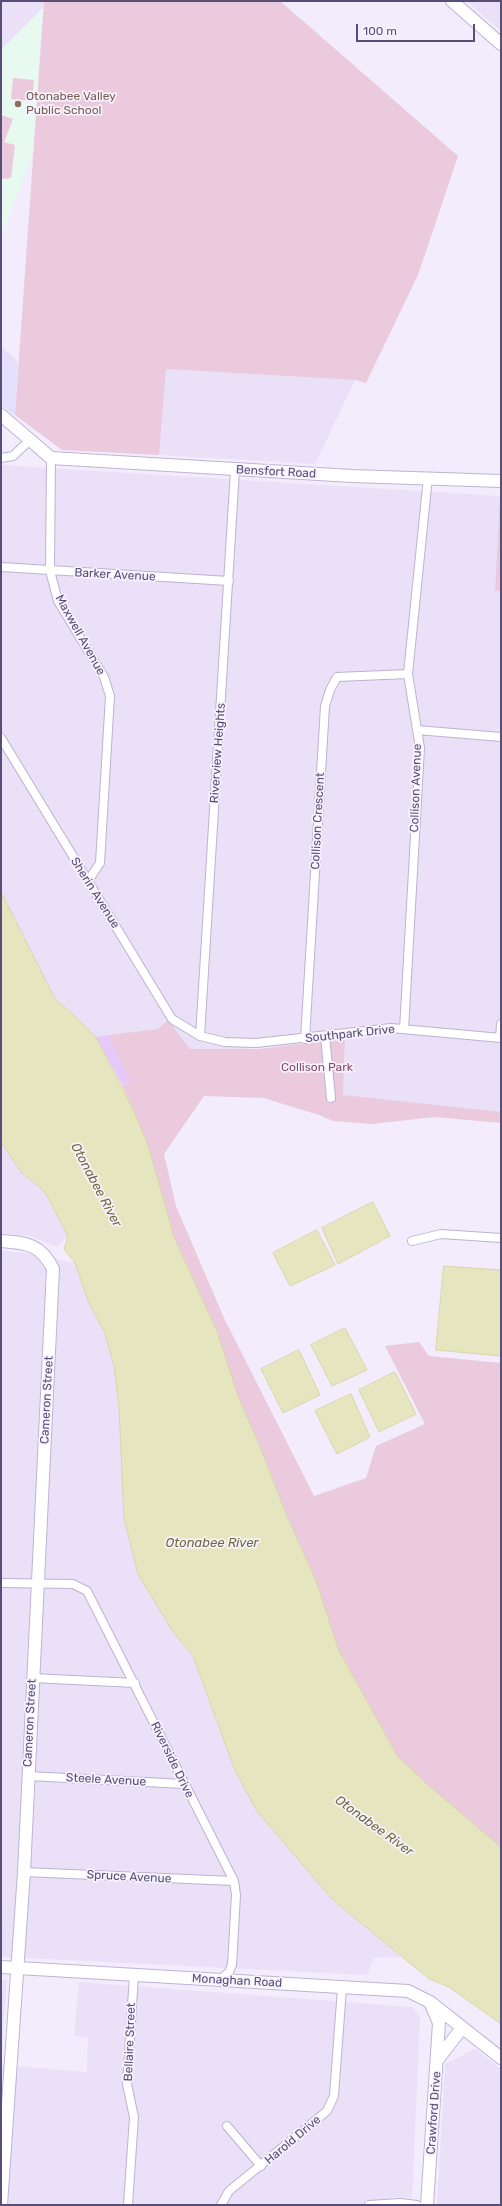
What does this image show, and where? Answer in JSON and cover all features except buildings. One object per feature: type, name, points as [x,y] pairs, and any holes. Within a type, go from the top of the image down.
[{"type":"street","points":[[452,1],[501,44]]},
{"type":"street","points":[[1,415],[51,458]]},
{"type":"street","points":[[1,458],[13,456],[30,440]]},
{"type":"street","name":"Bensfort Road","points":[[51,458],[352,476],[428,477],[501,481]]},
{"type":"street","name":"Maxwell Avenue","points":[[51,458],[50,571],[58,600],[104,677],[110,696],[100,863],[88,881]]},
{"type":"street","name":"Riverview Heights","points":[[200,1036],[235,470]]},
{"type":"street","name":"Collison Avenue","points":[[404,1029],[420,748],[408,674],[428,477]]},
{"type":"street","name":"Barker Avenue","points":[[1,567],[229,581]]},
{"type":"street","name":"Collison Crescent","points":[[305,1039],[325,706],[330,690],[337,677],[408,674]]},
{"type":"street","points":[[417,730],[501,736]]},
{"type":"street","name":"Sherin Avenue","points":[[1,738],[172,1019],[200,1036]]},
{"type":"street","points":[[500,1038],[501,1024]]},
{"type":"street","name":"Southpark Drive","points":[[200,1036],[225,1042],[256,1043],[305,1039],[391,1028],[500,1038]]},
{"type":"street","points":[[325,1036],[331,1098]]},
{"type":"street","points":[[412,1241],[441,1234],[501,1238]]},
{"type":"street","name":"Cameron Street","points":[[1,1241],[16,1242],[37,1247],[46,1255],[53,1269],[38,1585],[32,1678],[24,1872],[1,2204]]},
{"type":"street","name":"Riverside Drive","points":[[1,1583],[38,1585],[73,1584],[87,1591],[234,1881],[236,1895],[232,1965],[229,1972],[221,1980]]},
{"type":"street","points":[[32,1678],[135,1684]]},
{"type":"street","name":"Steele Avenue","points":[[28,1776],[184,1784]]},
{"type":"street","name":"Spruce Avenue","points":[[24,1872],[234,1881]]},
{"type":"street","name":"Monaghan Road","points":[[1,1967],[408,1991],[430,2002],[501,2058]]},
{"type":"street","name":"Bellaire Street","points":[[128,2205],[134,2117],[127,2084],[134,1975]]},
{"type":"street","name":"Harold Drive","points":[[221,2205],[229,2191],[327,2111],[334,2096],[342,1988]]},
{"type":"street","points":[[430,2002],[439,2023],[438,2059]]},
{"type":"street","name":"Crawford Drive","points":[[427,2205],[438,2059],[462,2028]]},
{"type":"street","points":[[227,2126],[261,2166]]},
{"type":"street","points":[[369,2205],[417,2205]]},
{"type":"shaded area","points":[[1,1],[44,1],[43,8],[1,50]]},
{"type":"shaded area","points":[[467,1],[501,1],[501,31]]},
{"type":"shaded area","name":"Otonabee Valley Public School","points":[[43,8],[32,158],[1,237],[1,50]]},
{"type":"shaded area","points":[[1,346],[18,362],[15,415],[1,406]]},
{"type":"shaded area","points":[[166,369],[355,380],[315,464],[159,455]]},
{"type":"shaded area","points":[[1,465],[500,496],[495,591],[501,591],[501,1113],[343,1096],[345,1039],[302,1045],[228,1050],[189,1049],[158,1029],[96,1037],[54,997],[1,892]]},
{"type":"shaded area","points":[[1,1142],[21,1172],[45,1192],[68,1236],[57,1247],[30,1236],[1,1233]]},
{"type":"shaded area","points":[[1,1251],[28,1253],[75,1263],[89,1303],[105,1333],[114,1366],[138,1574],[172,1630],[193,1656],[235,1770],[332,1899],[402,1957],[374,1958],[367,1975],[6,1957],[7,1921],[1,1921]]},
{"type":"shaded area","points":[[1,1921],[7,1921],[6,1957],[1,1956]]},
{"type":"shaded area","points":[[1,1980],[7,1980],[1,2065]]},
{"type":"shaded area","points":[[79,1982],[412,2007],[420,2017],[412,2198],[392,2197],[392,2205],[1,2205],[1,2065],[87,2072],[88,2037],[74,2036]]},
{"type":"shaded area","points":[[475,2049],[501,2069],[501,2205],[437,2205],[445,2064]]},
{"type":"green space","points":[[44,1],[280,1],[458,156],[418,275],[366,383],[355,380],[166,369],[159,455],[62,450],[15,415]]},
{"type":"green space","points":[[13,78],[34,80],[32,101],[11,99]]},
{"type":"green space","points":[[1,115],[13,119],[4,142],[15,145],[11,178],[1,179]]},
{"type":"green space","points":[[500,496],[501,591],[495,591]]},
{"type":"green space","name":"Collison Park","points":[[168,1020],[190,1049],[258,1049],[345,1039],[343,1095],[501,1112],[501,1123],[435,1117],[371,1124],[333,1121],[319,1115],[264,1098],[204,1096],[164,1154],[176,1206],[224,1318],[314,1496],[366,1478],[376,1446],[425,1424],[385,1346],[419,1342],[429,1356],[501,1363],[501,1847],[429,1786],[398,1757],[339,1651],[316,1581],[287,1516],[258,1442],[237,1396],[218,1334],[174,1237],[148,1146],[122,1085],[130,1083],[109,1035],[158,1029]]},
{"type":"sand","points":[[109,1035],[131,1083],[122,1085],[96,1037]]},
{"type":"water","name":"Otonabee River","points":[[1,892],[54,997],[96,1037],[133,1109],[148,1145],[174,1237],[218,1334],[238,1396],[287,1516],[316,1581],[339,1651],[398,1757],[429,1786],[501,1847],[501,2024],[449,1987],[429,1979],[332,1899],[257,1811],[235,1770],[193,1656],[172,1630],[138,1574],[124,1518],[119,1406],[114,1366],[105,1333],[89,1303],[75,1263],[64,1249],[68,1236],[45,1192],[21,1172],[1,1142]]},
{"type":"water","points":[[373,1202],[390,1236],[338,1264],[322,1228]]},
{"type":"water","points":[[317,1230],[335,1265],[290,1286],[273,1253]]},
{"type":"water","points":[[444,1266],[501,1270],[501,1356],[436,1350]]},
{"type":"water","points":[[345,1328],[367,1370],[332,1386],[311,1345]]},
{"type":"water","points":[[299,1350],[320,1395],[283,1413],[261,1369]]},
{"type":"water","points":[[395,1372],[416,1414],[379,1432],[359,1390]]},
{"type":"water","points":[[351,1394],[370,1437],[337,1454],[315,1411]]},
{"type":"place","name":"Otonabee Valley Public School","points":[[18,104]]}]
